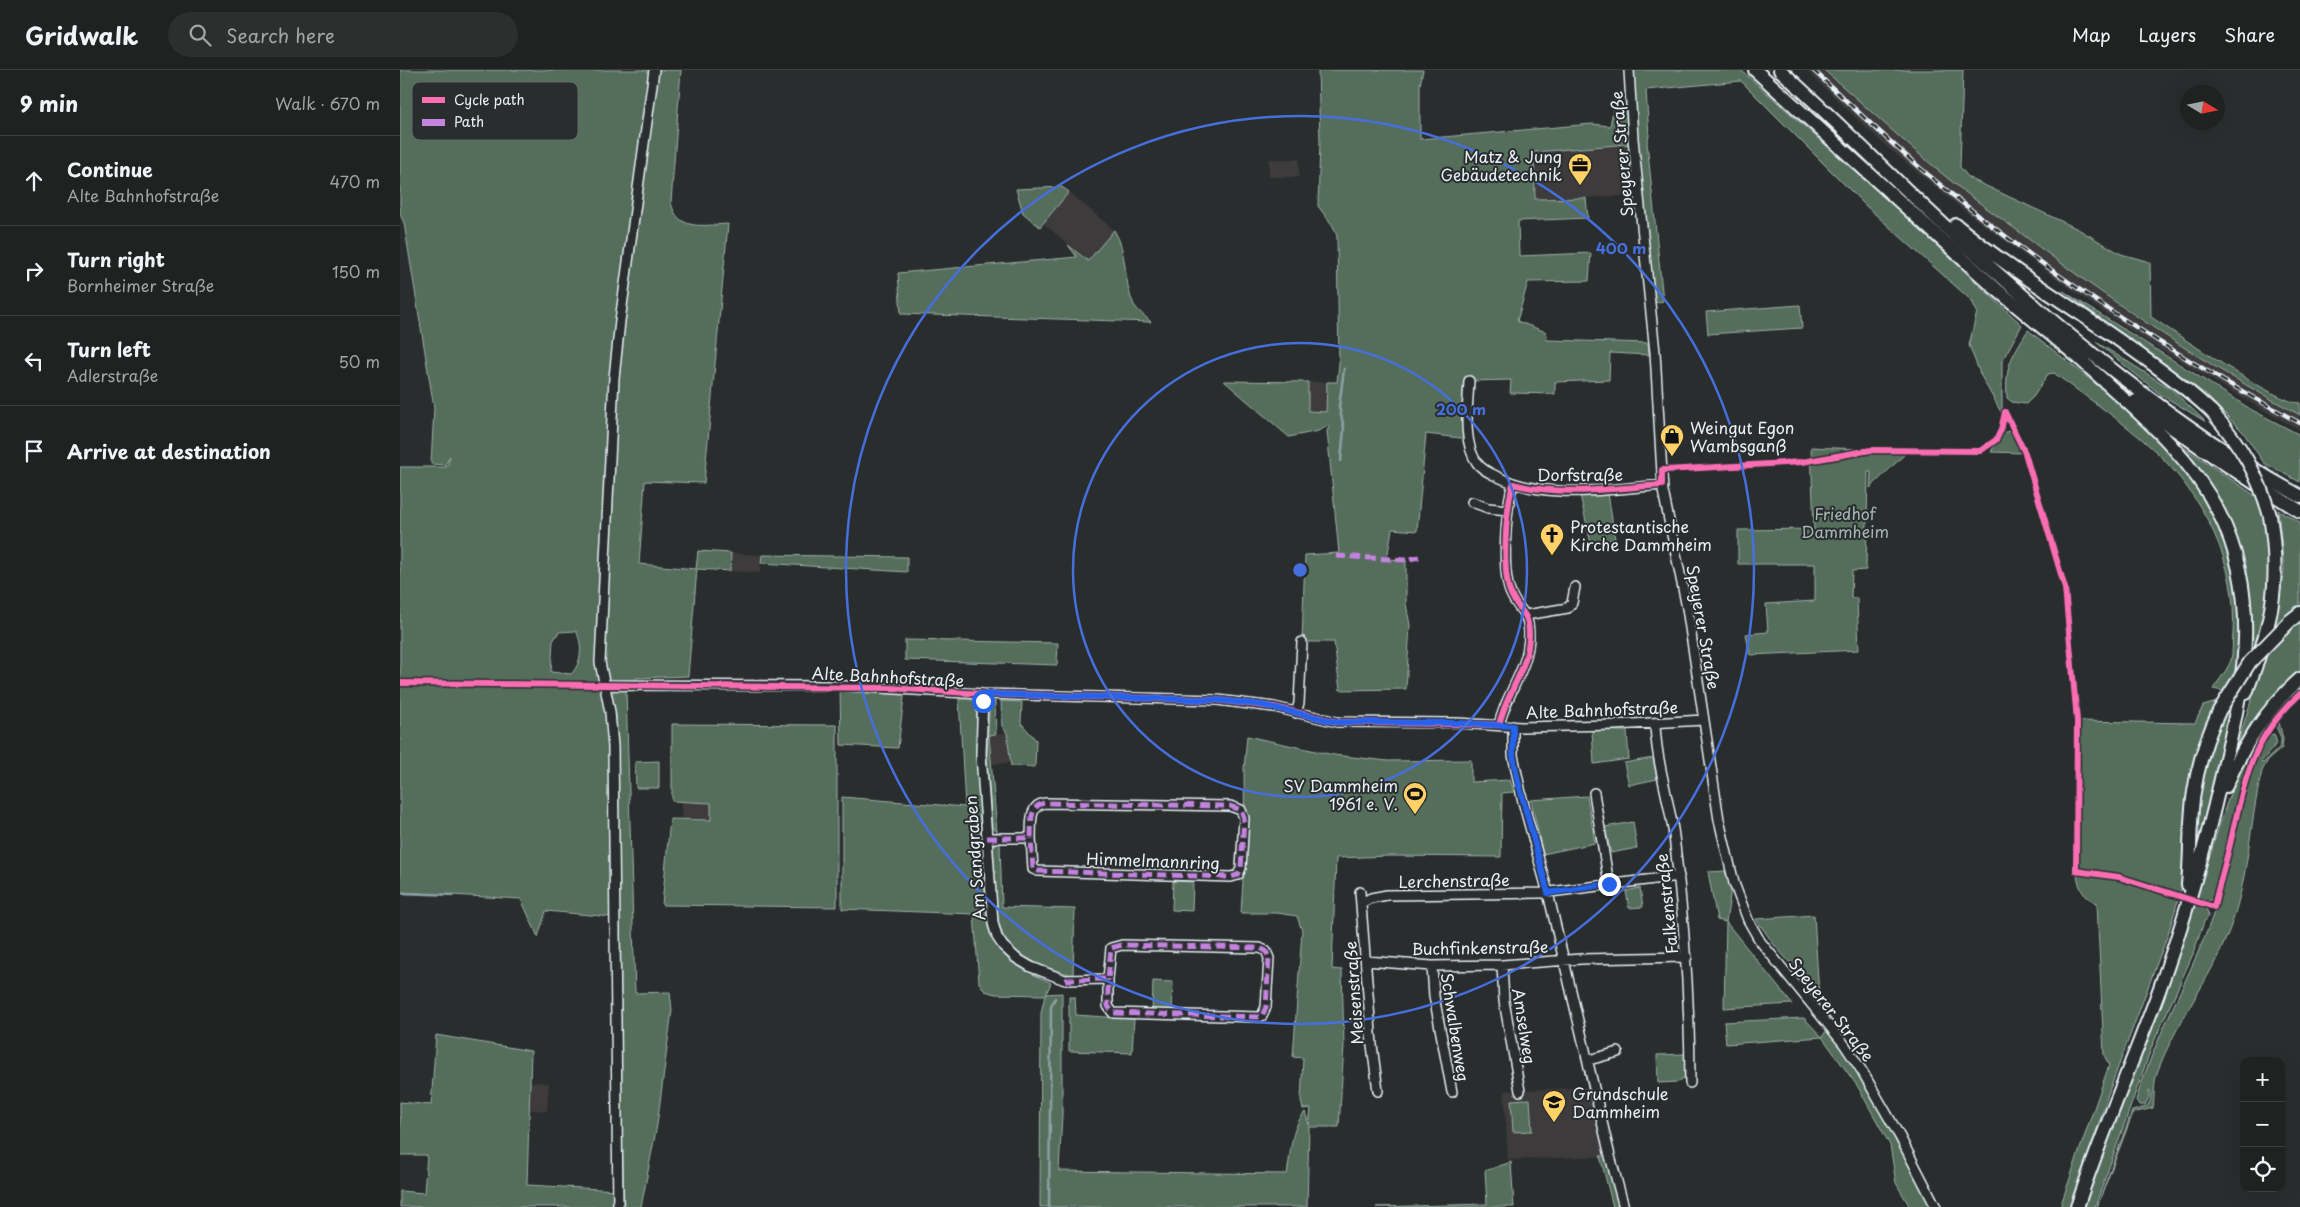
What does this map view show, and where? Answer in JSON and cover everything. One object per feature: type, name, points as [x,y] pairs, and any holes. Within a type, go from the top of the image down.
[{"type":"highway","points":[[1755,70],[1995,288],[2078,357],[2178,434],[2248,480],[2300,511]]},
{"type":"highway","points":[[1780,70],[1959,239],[2118,374],[2263,476],[2300,496]]},
{"type":"highway","points":[[1910,192],[1942,214],[1988,252],[2115,337],[2195,396],[2212,412],[2248,459],[2263,492],[2270,516],[2276,558],[2275,589],[2270,624],[2234,726]]},
{"type":"highway","points":[[2077,1207],[2102,1136],[2157,995],[2182,922],[2212,818],[2234,726],[2244,665],[2246,613],[2238,565],[2228,533],[2206,490],[2189,465],[2170,443],[2078,357]]},
{"type":"highway","points":[[2182,922],[2189,875],[2194,794],[2203,751],[2219,711],[2250,662],[2295,617]]},
{"type":"highway","points":[[2212,818],[2234,768],[2255,729],[2274,704],[2300,679]]},
{"type":"street","points":[[618,1207],[613,740],[610,712],[600,667],[616,362],[654,70]]},
{"type":"street","name":"Speyerer Straße","points":[[1629,70],[1635,165],[1655,352],[1662,484],[1687,608],[1719,820],[1734,883],[1748,920],[1768,953],[1844,1044],[1900,1137],[1936,1207]]},
{"type":"street","name":"Dorfstraße","points":[[1469,381],[1469,433],[1472,452],[1481,468],[1512,484],[1531,488],[1570,491],[1662,484]]},
{"type":"street","points":[[1499,725],[1527,658],[1529,635],[1526,614],[1511,595],[1507,582],[1508,510],[1512,484]]},
{"type":"street","points":[[1472,502],[1488,508],[1508,510]]},
{"type":"street","points":[[1526,614],[1568,608],[1572,603],[1575,587]]},
{"type":"street","points":[[1296,713],[1299,703],[1302,642]]},
{"type":"street","name":"Alte Bahnhofstraße","points":[[603,685],[845,686],[983,694],[1217,700],[1262,705],[1337,722],[1513,726],[1704,720]]},
{"type":"street","name":"Am Sandgraben","points":[[983,694],[981,754],[993,923],[997,937],[1006,950],[1023,963],[1065,980],[1108,979]]},
{"type":"street","name":"Falkenstraße","points":[[1655,723],[1672,820],[1687,958],[1690,1083]]},
{"type":"street","points":[[1513,726],[1513,755],[1517,777],[1548,893],[1610,1156],[1624,1207]]},
{"type":"street","points":[[1594,793],[1609,884]]},
{"type":"street","name":"Himmelmannring","points":[[1045,803],[1230,806],[1241,810],[1244,818],[1241,868],[1238,875],[1231,877],[1038,871],[1033,869],[1031,838],[1034,808],[1045,803]]},
{"type":"street","points":[[987,838],[1031,838]]},
{"type":"street","name":"Lerchenstraße","points":[[1361,902],[1387,895],[1548,893],[1678,876]]},
{"type":"street","name":"Meisenstraße","points":[[1360,892],[1372,1045],[1378,1091]]},
{"type":"street","points":[[1122,944],[1260,948],[1266,951],[1269,958],[1266,1007],[1262,1016],[1259,1017],[1113,1013],[1108,1006],[1108,979],[1111,948],[1122,944]]},
{"type":"street","name":"Buchfinkenstraße","points":[[1366,961],[1432,966],[1502,965],[1564,960],[1687,958]]},
{"type":"street","name":"Amselweg","points":[[1502,965],[1504,1001],[1520,1091]]},
{"type":"street","name":"Schwalbenweg","points":[[1432,966],[1434,996],[1452,1092]]},
{"type":"street","points":[[1588,1060],[1618,1052]]},
{"type":"shaded area","points":[[1806,70],[1824,70],[1941,173],[2138,319],[2254,391],[2300,415],[2300,430],[2146,341],[2013,247],[1957,205],[1880,141]]},
{"type":"shaded area","points":[[1629,144],[1639,195],[1535,200],[1534,152]]},
{"type":"shaded area","points":[[1269,159],[1299,159],[1299,177],[1269,177]]},
{"type":"shaded area","points":[[1069,192],[1114,230],[1088,261],[1043,223]]},
{"type":"shaded area","points":[[1308,382],[1327,382],[1326,412],[1308,412]]},
{"type":"shaded area","points":[[731,553],[762,555],[760,573],[730,571]]},
{"type":"shaded area","points":[[1007,733],[1010,763],[992,764],[989,735]]},
{"type":"shaded area","points":[[682,801],[711,803],[711,820],[681,819]]},
{"type":"shaded area","points":[[530,1082],[549,1083],[547,1111],[529,1110]]},
{"type":"shaded area","name":"Grundschule Dammheim","points":[[1594,1087],[1610,1156],[1508,1160],[1504,1091]]},
{"type":"green space","points":[[681,70],[671,202],[674,212],[679,218],[692,225],[728,224],[704,483],[645,481],[639,564],[696,569],[698,551],[731,553],[730,571],[697,569],[688,676],[636,678],[635,684],[604,685],[610,712],[612,917],[546,911],[538,937],[521,899],[400,892],[400,467],[447,467],[450,456],[445,465],[431,464],[434,408],[404,223],[400,214],[400,71]],"holes":[[[576,631],[580,642],[580,654],[575,670],[571,674],[551,672],[553,641],[559,632]]]},
{"type":"green space","points":[[1318,70],[1423,70],[1420,85],[1420,139],[1592,124],[1610,126],[1616,94],[1625,105],[1629,144],[1534,152],[1535,199],[1586,198],[1588,218],[1518,221],[1519,256],[1591,253],[1589,281],[1528,282],[1517,321],[1546,332],[1547,340],[1648,343],[1649,355],[1610,353],[1609,380],[1555,382],[1555,394],[1510,393],[1511,380],[1469,381],[1469,439],[1426,434],[1417,531],[1392,529],[1387,559],[1406,560],[1406,604],[1410,625],[1406,689],[1340,690],[1334,642],[1302,642],[1305,555],[1339,553],[1327,431],[1330,425],[1318,431],[1289,437],[1224,381],[1308,382],[1308,411],[1326,412],[1327,382],[1337,382],[1339,364],[1337,236],[1333,226],[1318,206],[1320,142]]},
{"type":"green space","points":[[1634,70],[1741,70],[1893,205],[2022,325],[2002,361],[2002,414],[1981,376],[1969,345],[1977,312],[1972,301],[1866,206],[1741,81],[1646,90],[1649,136],[1647,142],[1663,301],[1655,303],[1636,133]]},
{"type":"green space","points":[[1824,70],[1963,70],[1960,167],[1969,178],[2078,229],[2121,254],[2150,262],[2151,317],[2250,381],[2272,393],[2300,403],[2300,415],[2192,353],[2089,283],[1950,180]]},
{"type":"green space","points":[[1062,187],[1069,192],[1040,227],[1023,213],[1016,189]]},
{"type":"green space","points":[[1114,230],[1124,257],[1128,287],[1134,305],[1151,322],[901,314],[898,273],[1077,257],[1068,245],[1088,261]]},
{"type":"green space","points":[[2063,291],[2252,410],[2300,435],[2300,482],[2264,463],[2243,432],[2205,394]]},
{"type":"green space","points":[[1800,305],[1802,328],[1708,334],[1706,312]]},
{"type":"green space","points":[[2028,330],[2121,404],[2176,455],[2221,524],[2239,588],[2240,664],[2223,691],[2213,689],[2226,671],[2231,660],[2233,607],[2230,582],[2223,557],[2214,533],[2202,510],[2172,469],[2154,450],[2117,419],[2054,373],[2048,374],[2034,396],[2026,404],[2012,402],[2007,398],[2007,377],[2010,362]]},
{"type":"green space","points":[[2096,342],[2170,388],[2206,422],[2160,394]]},
{"type":"green space","points":[[2013,431],[2025,453],[1991,452],[2001,433]]},
{"type":"green space","points":[[2182,446],[2257,497],[2263,513],[2268,533],[2271,561],[2262,637],[2252,651],[2249,595],[2237,542],[2215,492],[2200,468]]},
{"type":"green space","name":"Friedhof Dammheim","points":[[1811,447],[1908,451],[1870,488],[1871,472],[1868,472],[1866,570],[1852,571],[1851,598],[1857,598],[1859,650],[1750,655],[1746,634],[1768,632],[1766,604],[1815,601],[1815,564],[1738,564],[1738,530],[1814,529]]},
{"type":"green space","points":[[1608,493],[1615,539],[1591,544],[1580,495]]},
{"type":"green space","points":[[2278,510],[2300,522],[2300,607],[2275,627],[2284,569]]},
{"type":"green space","points":[[762,555],[907,557],[907,572],[761,563]]},
{"type":"green space","points":[[2300,620],[2300,675],[2234,755],[2266,653]]},
{"type":"green space","points":[[905,640],[1058,643],[1057,665],[905,660]]},
{"type":"green space","points":[[2300,684],[2300,692],[2270,726],[2251,758],[2245,774],[2213,899],[2206,902],[2195,898],[2230,794],[2247,753],[2257,733],[2266,721]]},
{"type":"green space","points":[[840,686],[905,688],[898,748],[841,745]]},
{"type":"green space","points":[[614,689],[626,689],[635,993],[670,992],[672,1010],[657,1125],[641,1207],[624,1207],[616,915],[618,915],[616,715],[612,696]]},
{"type":"green space","points":[[2300,697],[2279,722],[2283,739],[2282,748],[2268,760],[2262,771],[2241,892],[2229,931],[2212,967],[2165,1052],[2156,1075],[2153,1108],[2133,1113],[2097,1207],[2132,1111],[2146,1106],[2150,1101],[2151,1092],[2149,1091],[2149,1097],[2145,1105],[2139,1105],[2136,1100],[2144,1075],[2197,956],[2216,907],[2223,885],[2242,799],[2256,757],[2266,736],[2274,734],[2277,743],[2261,762],[2263,763],[2279,748],[2281,738],[2275,724]]},
{"type":"green space","points":[[2234,698],[2197,851],[2195,851],[2198,811],[2204,772],[2216,734]]},
{"type":"green space","points":[[959,699],[970,699],[977,703],[976,755],[988,928],[998,948],[1005,956],[1021,968],[1051,983],[1046,994],[1062,993],[1062,1114],[1059,1171],[1287,1174],[1296,1126],[1305,1112],[1309,1125],[1311,1108],[1303,1109],[1301,1101],[1303,1058],[1293,1057],[1302,931],[1297,916],[1277,913],[1241,913],[1245,848],[1244,769],[1247,736],[1334,755],[1388,761],[1471,760],[1471,782],[1510,780],[1514,792],[1502,793],[1501,857],[1389,856],[1336,858],[1332,969],[1342,970],[1344,1045],[1339,1127],[1309,1127],[1307,1207],[1040,1207],[1041,1013],[1045,995],[995,994],[985,991],[979,983],[974,914],[842,909],[842,797],[965,807]]},
{"type":"green space","points":[[995,701],[996,734],[989,735],[997,832],[992,827],[987,757],[989,711],[991,704]]},
{"type":"green space","points":[[1001,701],[1022,702],[1021,723],[1036,740],[1035,767],[1011,766],[1007,733],[1002,726]]},
{"type":"green space","points":[[2217,702],[2200,745],[2182,887],[2168,934],[2108,1094],[2073,1207],[2060,1207],[2109,1065],[2104,1055],[2097,903],[2084,894],[2076,871],[2077,721],[2195,723],[2203,706]]},
{"type":"green space","points":[[672,724],[837,725],[837,907],[662,905],[670,819],[711,820],[711,803],[672,801]]},
{"type":"green space","points":[[1592,730],[1627,731],[1629,759],[1594,764]]},
{"type":"green space","points":[[1653,758],[1657,779],[1629,785],[1624,763]]},
{"type":"green space","points":[[659,761],[659,788],[636,788],[635,762]]},
{"type":"green space","points":[[1587,796],[1595,843],[1543,854],[1531,800]]},
{"type":"green space","points":[[1633,822],[1637,848],[1611,853],[1605,827]]},
{"type":"green space","points":[[1000,843],[1002,907],[1075,909],[1073,975],[1032,961],[1013,949],[1006,941],[999,923],[995,889],[993,844]]},
{"type":"green space","points":[[1725,871],[1731,889],[1726,922],[1717,920],[1708,872]]},
{"type":"green space","points":[[1173,881],[1193,882],[1192,911],[1172,910]]},
{"type":"green space","points":[[1640,888],[1643,907],[1629,908],[1626,891]]},
{"type":"green space","points":[[2193,904],[2206,908],[2209,916],[2204,922],[2193,954],[2152,1046],[2095,1207],[2082,1207]]},
{"type":"green space","points":[[1814,915],[1819,995],[1775,946],[1756,919]]},
{"type":"green space","points":[[1726,922],[1792,1004],[1724,1008]]},
{"type":"green space","points":[[1153,981],[1173,982],[1172,1013],[1152,1012]]},
{"type":"green space","points":[[1069,997],[1075,997],[1076,1015],[1134,1019],[1132,1053],[1069,1051]]},
{"type":"green space","points":[[1804,1018],[1822,1037],[1726,1044],[1724,1022]]},
{"type":"green space","points":[[1827,1030],[1863,1080],[1931,1207],[1910,1207],[1896,1183],[1890,1145],[1858,1087],[1822,1037]]},
{"type":"green space","points":[[436,1035],[531,1051],[527,1185],[618,1190],[618,1207],[400,1207],[400,1191],[424,1193],[427,1155],[400,1155],[400,1102],[431,1105]]},
{"type":"green space","points":[[1685,1054],[1685,1077],[1678,1082],[1658,1083],[1657,1055]]},
{"type":"green space","points":[[1530,1099],[1532,1131],[1513,1132],[1511,1100]]},
{"type":"green space","points":[[1600,1156],[1610,1156],[1624,1207],[1613,1207]]},
{"type":"green space","points":[[1511,1162],[1514,1207],[1376,1207],[1487,1204],[1485,1171]]},
{"type":"waterway","points":[[1341,461],[1344,428],[1339,407],[1344,369]]},
{"type":"waterway","points":[[400,893],[455,895]]},
{"type":"waterway","points":[[1049,1207],[1051,1007],[1055,998]]},
{"type":"railway","points":[[1813,70],[1927,174],[2015,244],[2154,339],[2300,423]]},
{"type":"marked path","points":[[1336,556],[1406,560],[1419,557]]},
{"type":"marked path","points":[[987,838],[1031,838],[1033,812],[1036,807],[1045,803],[1230,806],[1241,810],[1244,818],[1241,868],[1238,875],[1231,877],[1038,871],[1033,869],[1031,838]]},
{"type":"marked path","points":[[1065,980],[1108,979],[1111,948],[1122,945],[1260,948],[1266,951],[1269,958],[1266,1007],[1262,1016],[1259,1017],[1113,1013],[1108,1006],[1108,979]]},
{"type":"cycle path","points":[[2005,412],[2025,453],[2065,588],[2077,721],[2076,871],[2119,877],[2214,907],[2252,761],[2260,743],[2271,727],[2300,694]]},
{"type":"cycle path","points":[[400,683],[891,688],[983,694],[1217,700],[1274,707],[1337,722],[1499,725],[1502,713],[1525,659],[1529,635],[1529,627],[1525,616],[1511,594],[1506,571],[1507,524],[1513,484],[1531,488],[1568,491],[1606,489],[1662,485],[1662,470],[1802,462],[1871,450],[1980,451],[1996,440],[2001,430],[2005,412]]},
{"type":"place","name":"Matz & Jung Gebäudetechnik","points":[[1580,186]]},
{"type":"place","name":"Weingut Egon Wambsganß","points":[[1672,457]]},
{"type":"place","name":"Protestantische Kirche Dammheim","points":[[1552,556]]},
{"type":"place","name":"SV Dammheim 1961 e. V.","points":[[1415,815]]},
{"type":"place","name":"Grundschule Dammheim","points":[[1554,1123]]},
{"type":"route","points":[[983,701],[983,694],[1202,700],[1262,705],[1337,722],[1457,723],[1513,726],[1514,766],[1548,893],[1609,884]]}]
